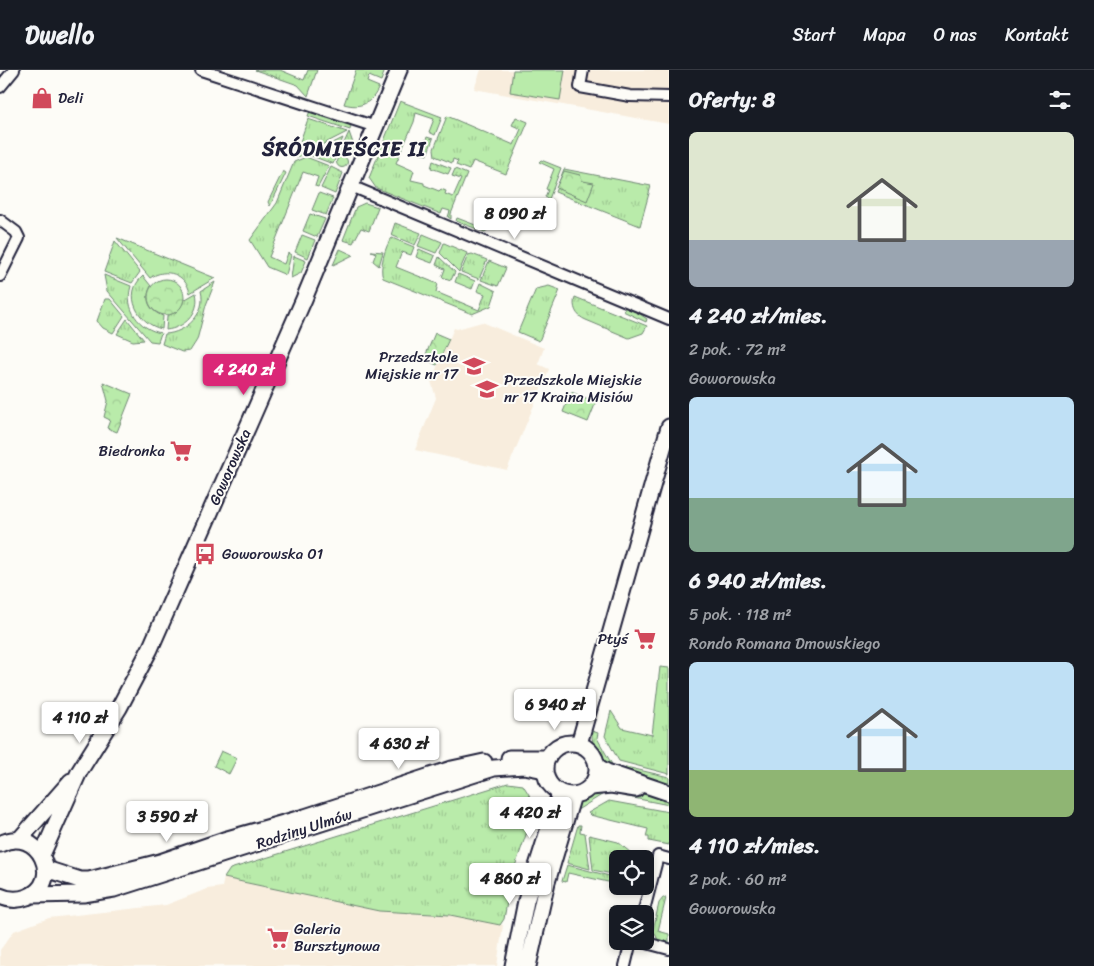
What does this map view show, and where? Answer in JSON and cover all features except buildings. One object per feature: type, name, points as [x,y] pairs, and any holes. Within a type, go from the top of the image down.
[{"type":"street","points":[[0,87],[14,70]]},
{"type":"street","points":[[201,70],[376,127]]},
{"type":"street","name":"Goworowska","points":[[19,840],[79,772],[120,708],[150,649],[351,186],[399,70]]},
{"type":"street","points":[[583,70],[580,87],[630,96],[669,97]]},
{"type":"street","points":[[351,186],[669,319]]},
{"type":"street","points":[[0,220],[16,232],[19,238],[0,276]]},
{"type":"street","points":[[580,744],[669,427]]},
{"type":"street","points":[[565,744],[580,744],[592,753],[598,767],[595,781],[591,787],[580,794],[566,794],[549,783],[546,764],[552,751],[565,744]]},
{"type":"street","name":"Rodziny Ulmów","points":[[19,840],[32,845],[44,862],[80,880],[89,880],[160,862],[452,769],[518,756],[546,764]]},
{"type":"street","name":"Rodziny Ulmów","points":[[2,900],[19,900],[32,896],[83,894],[114,889],[494,768],[546,764]]},
{"type":"street","points":[[598,767],[664,792]]},
{"type":"street","name":"Goworowska","points":[[32,896],[42,884],[44,862],[79,772]]},
{"type":"street","points":[[591,787],[611,785],[664,792]]},
{"type":"street","points":[[512,966],[526,901],[566,794]]},
{"type":"street","points":[[528,966],[566,794]]},
{"type":"street","points":[[0,844],[19,840]]},
{"type":"street","points":[[645,905],[658,856],[669,859]]},
{"type":"street","points":[[654,945],[669,949]]},
{"type":"street","points":[[624,966],[628,950]]},
{"type":"shaded area","points":[[481,70],[669,70],[669,124],[474,89]]},
{"type":"shaded area","name":"Przedszkole Miejskie nr 17 Kraina Misiów","points":[[482,322],[544,348],[538,364],[549,369],[507,470],[415,450],[436,398],[431,381],[454,328],[457,329]]},
{"type":"shaded area","points":[[224,878],[379,911],[450,915],[503,925],[497,966],[0,966],[0,950],[14,931],[49,918],[166,905],[207,889],[222,887]]},
{"type":"green space","points":[[255,70],[280,70],[304,80],[308,70],[317,70],[308,96],[298,85]]},
{"type":"green space","points":[[356,70],[385,70],[381,81],[369,76],[367,82],[379,87],[369,101],[356,106],[344,104]]},
{"type":"green space","points":[[513,70],[565,70],[560,100],[510,92]]},
{"type":"green space","points":[[400,101],[442,117],[435,135],[429,132],[434,119],[416,113],[396,163],[414,171],[411,180],[424,183],[424,185],[439,191],[441,189],[446,191],[445,194],[453,197],[461,179],[452,176],[455,169],[467,174],[451,214],[451,219],[448,217],[450,211],[443,209],[441,214],[376,188],[369,178]]},
{"type":"green space","points":[[310,111],[351,125],[350,130],[308,116]]},
{"type":"green space","points":[[447,116],[514,145],[521,129],[512,125],[516,117],[528,122],[506,174],[473,161],[469,170],[456,165],[458,161],[453,159],[452,163],[435,156],[434,149]]},
{"type":"green space","points":[[308,119],[347,132],[296,158],[295,156]]},
{"type":"green space","points":[[349,132],[354,146],[350,156],[340,152]]},
{"type":"green space","points":[[427,137],[433,139],[427,155],[421,153]]},
{"type":"green space","points":[[343,138],[338,149],[331,146],[327,156],[335,159],[333,164],[309,155]]},
{"type":"green space","points":[[342,156],[348,162],[342,168],[336,162]]},
{"type":"green space","points":[[306,157],[329,166],[318,187],[315,186],[318,177],[303,172],[269,257],[284,264],[288,253],[291,255],[286,275],[267,267],[250,240],[277,203],[294,162]]},
{"type":"green space","points":[[541,160],[561,168],[549,199],[545,197],[548,190],[546,189],[554,169],[539,162]]},
{"type":"green space","points":[[433,161],[451,168],[448,174],[431,168]]},
{"type":"green space","points":[[331,167],[343,173],[335,194],[321,188]]},
{"type":"green space","points":[[564,169],[651,186],[640,226],[555,192]]},
{"type":"green space","points":[[283,171],[286,173],[270,206],[268,202]]},
{"type":"green space","points":[[564,171],[580,175],[583,181],[594,183],[587,201],[556,188]]},
{"type":"green space","points":[[319,193],[333,198],[326,215],[312,210]]},
{"type":"green space","points":[[365,203],[378,207],[369,231],[361,228],[353,243],[343,240],[356,207]]},
{"type":"green space","points":[[310,214],[325,219],[317,237],[303,231]]},
{"type":"green space","points":[[457,218],[486,229],[489,224],[490,228],[485,232],[456,221]]},
{"type":"green space","points":[[395,223],[421,233],[415,245],[391,235]]},
{"type":"green space","points":[[423,234],[442,242],[436,253],[418,246]]},
{"type":"green space","points":[[302,235],[315,240],[308,258],[295,252]]},
{"type":"green space","points":[[117,238],[215,278],[190,293],[188,286],[175,274],[162,273],[150,278]]},
{"type":"green space","points":[[392,238],[414,247],[411,255],[402,252],[396,267],[438,284],[436,292],[479,310],[485,294],[477,291],[480,283],[496,291],[491,306],[472,314],[383,278],[383,257]]},
{"type":"green space","points":[[115,241],[140,272],[132,283],[104,272]]},
{"type":"green space","points":[[444,243],[467,253],[459,272],[440,253]]},
{"type":"green space","points":[[340,249],[353,255],[333,265]]},
{"type":"green space","points":[[419,249],[435,256],[432,263],[416,257]]},
{"type":"green space","points":[[371,251],[383,252],[379,266],[373,261],[376,253]]},
{"type":"green space","points":[[472,254],[487,260],[479,279],[461,272],[468,255]]},
{"type":"green space","points":[[294,256],[306,261],[301,273],[291,278]]},
{"type":"green space","points":[[439,257],[455,272],[451,280],[442,277],[445,269],[436,265]]},
{"type":"green space","points":[[489,261],[506,268],[498,286],[481,280]]},
{"type":"green space","points":[[458,274],[475,281],[472,289],[455,282]]},
{"type":"green space","points":[[104,275],[131,286],[130,302],[135,317],[146,327],[161,333],[158,342],[150,341],[107,291]]},
{"type":"green space","points":[[143,276],[151,286],[148,300],[151,308],[163,316],[162,329],[153,326],[140,315],[133,299],[137,283]]},
{"type":"green space","points":[[166,279],[173,280],[179,284],[183,290],[183,304],[179,310],[173,314],[166,315],[159,314],[153,310],[149,304],[148,297],[149,290],[153,284],[159,280]]},
{"type":"green space","points":[[215,282],[206,305],[197,340],[190,351],[182,352],[162,344],[165,334],[180,330],[193,320],[201,307],[201,291]]},
{"type":"green space","points":[[549,286],[560,290],[539,341],[518,332],[536,289]]},
{"type":"green space","points":[[196,293],[196,307],[190,318],[173,329],[166,330],[167,316],[177,311],[184,300]]},
{"type":"green space","points":[[575,297],[647,326],[643,333],[629,338],[586,320],[577,314]]},
{"type":"green space","points":[[105,299],[110,299],[124,316],[113,333],[103,328],[97,321]]},
{"type":"green space","points":[[627,305],[647,319],[646,322],[623,311]]},
{"type":"green space","points":[[127,319],[144,340],[133,341],[117,334]]},
{"type":"green space","points":[[435,333],[449,339],[437,365],[424,359]]},
{"type":"green space","points":[[103,382],[132,394],[117,432],[107,428],[110,420],[104,417],[108,401]]},
{"type":"green space","points":[[571,392],[596,402],[588,422],[563,412]]},
{"type":"green space","points":[[660,667],[669,668],[669,774],[619,761],[605,736],[611,711],[622,728],[652,735]]},
{"type":"green space","points":[[592,731],[598,733],[597,738],[614,768],[597,753],[593,743]]},
{"type":"green space","points":[[221,751],[237,758],[229,774],[214,766]]},
{"type":"green space","points":[[626,767],[669,777],[669,787],[624,773]]},
{"type":"green space","points":[[508,783],[523,785],[536,806],[512,875],[504,919],[500,925],[450,915],[379,911],[224,878],[230,869]]},
{"type":"green space","points":[[620,790],[669,799],[669,805],[618,795]]},
{"type":"green space","points":[[595,791],[605,793],[574,812],[575,803]]},
{"type":"green space","points":[[609,801],[669,812],[669,845],[649,841],[649,837],[646,837],[648,829],[588,813]]},
{"type":"green space","points":[[578,825],[581,825],[580,832],[585,833],[590,869],[567,863]]},
{"type":"green space","points":[[589,835],[618,842],[627,850],[609,850],[609,873],[593,870]]},
{"type":"green space","points":[[567,865],[609,876],[609,882],[568,873],[566,882],[562,881]]},
{"type":"green space","points":[[663,898],[666,898],[658,931],[669,934],[669,943],[658,940],[654,932],[659,903]]},
{"type":"place","name":"Deli","points":[[42,98]]},
{"type":"place","name":"Przedszkole Miejskie nr 17","points":[[474,366]]},
{"type":"place","name":"Przedszkole Miejskie nr 17 Kraina Misiów","points":[[487,389]]},
{"type":"place","name":"Biedronka","points":[[181,451]]},
{"type":"place","name":"Goworowska 01","points":[[205,554]]},
{"type":"place","name":"Ptyś","points":[[645,639]]},
{"type":"place","name":"Galeria Bursztynowa","points":[[278,938]]},
{"type":"district","name":"ŚRÓDMIEŚCIE II","points":[[344,149]]}]
